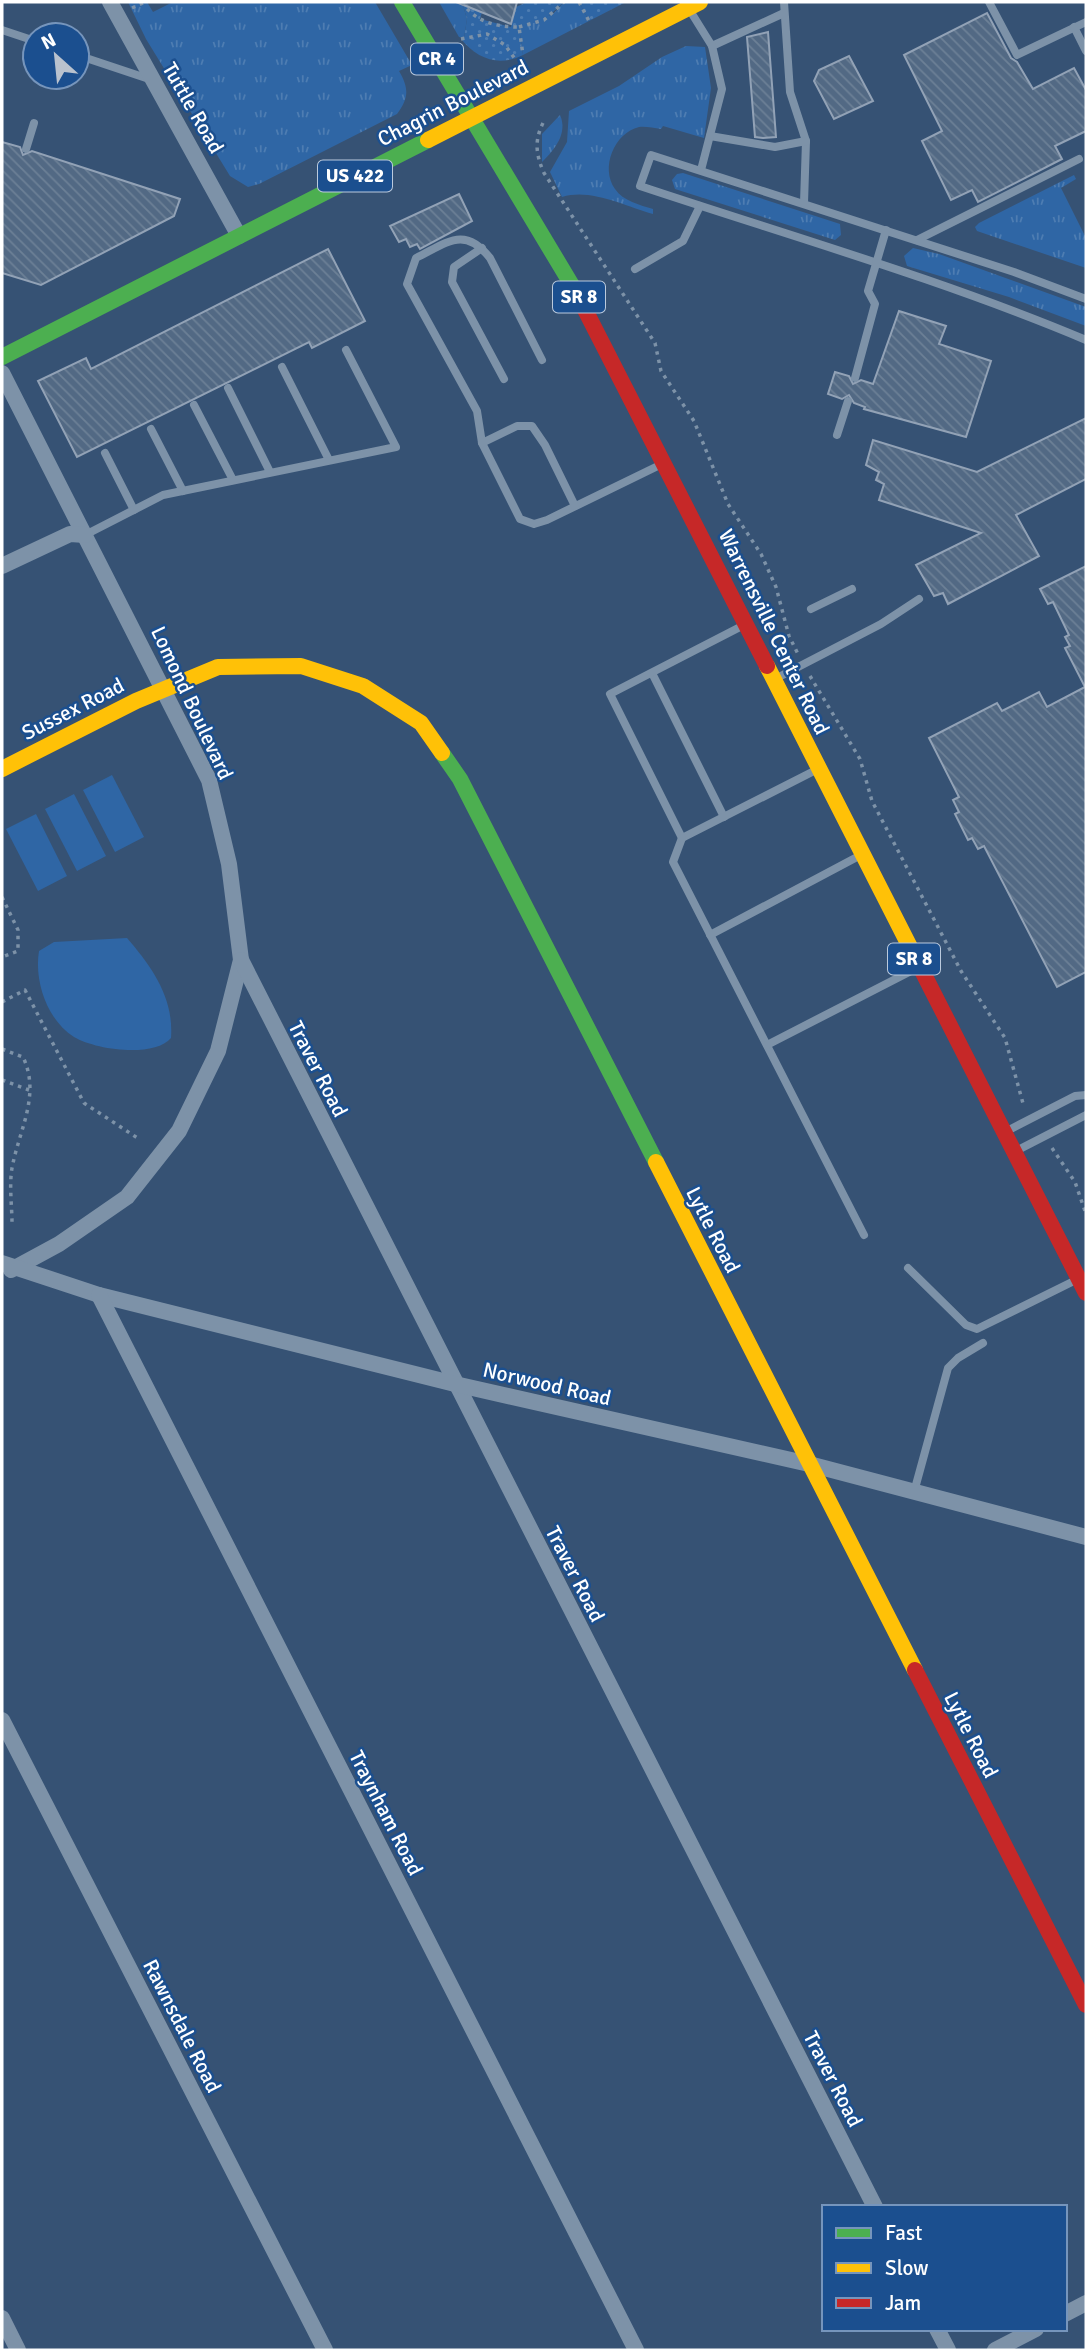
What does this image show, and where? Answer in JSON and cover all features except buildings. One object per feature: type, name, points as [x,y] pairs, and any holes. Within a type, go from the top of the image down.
[{"type":"main road","name":"Warrensville Center Road","points":[[402,2],[583,304],[1082,1286]]},
{"type":"main road","name":"Chagrin Boulevard","points":[[2,357],[471,116],[617,46],[694,5]]},
{"type":"main road","name":"Lytle Road","points":[[164,688],[218,667],[300,666],[363,686],[421,723],[460,779],[1086,2005]]},
{"type":"main road","name":"Sussex Road","points":[[2,769],[164,688]]},
{"type":"street","name":"Tuttle Road","points":[[110,2],[239,236]]},
{"type":"street","name":"Lomond Boulevard","points":[[2,373],[209,780],[229,864],[242,960],[218,1051],[179,1131],[127,1196],[59,1244],[7,1268]]},
{"type":"street","points":[[2,566],[71,534],[85,534]]},
{"type":"street","name":"Traver Road","points":[[242,960],[454,1384],[873,2205]]},
{"type":"street","name":"Norwood Road","points":[[7,1268],[99,1295],[454,1384],[809,1464],[1086,1537]]},
{"type":"street","name":"Traynham Road","points":[[99,1295],[636,2350]]},
{"type":"street","name":"Rawnsdale Road","points":[[2,1720],[325,2350]]},
{"type":"street","points":[[1067,2313],[1086,2303]]},
{"type":"street","points":[[2,2318],[18,2350]]},
{"type":"street","points":[[938,2331],[948,2350]]},
{"type":"street","points":[[995,2350],[1032,2331]]},
{"type":"lane","points":[[784,2],[790,92],[806,141],[804,203]]},
{"type":"lane","points":[[989,2],[1017,55],[1086,22]]},
{"type":"lane","points":[[694,5],[712,46],[722,89],[701,170]]},
{"type":"lane","points":[[712,46],[784,13]]},
{"type":"lane","points":[[1074,27],[1086,51]]},
{"type":"lane","points":[[2,30],[21,36]]},
{"type":"lane","points":[[91,60],[155,81]]},
{"type":"lane","points":[[26,149],[34,123]]},
{"type":"lane","points":[[710,136],[775,146],[806,141]]},
{"type":"lane","points":[[1086,299],[917,240],[651,155],[640,186],[876,262],[1009,308],[1086,340]]},
{"type":"lane","points":[[917,240],[1079,159]]},
{"type":"lane","points":[[635,270],[683,242],[700,206]]},
{"type":"lane","points":[[855,378],[875,304],[868,291],[886,230]]},
{"type":"lane","points":[[542,360],[482,248],[469,239],[457,238],[416,258],[407,284],[477,411],[482,443],[520,519],[534,524],[666,463]]},
{"type":"lane","points":[[482,248],[454,267],[452,282],[504,379]]},
{"type":"lane","points":[[85,534],[163,495],[396,447],[346,350]]},
{"type":"lane","points":[[282,367],[329,460]]},
{"type":"lane","points":[[228,388],[270,472]]},
{"type":"lane","points":[[837,435],[848,401]]},
{"type":"lane","points":[[194,405],[233,480]]},
{"type":"lane","points":[[482,443],[517,426],[532,426],[545,445],[575,506]]},
{"type":"lane","points":[[151,429],[183,491]]},
{"type":"lane","points":[[104,453],[134,510]]},
{"type":"lane","points":[[811,609],[852,589]]},
{"type":"lane","points":[[772,680],[881,624],[919,599]]},
{"type":"lane","points":[[682,838],[610,694],[745,624]]},
{"type":"lane","points":[[652,673],[724,817]]},
{"type":"lane","points":[[817,769],[682,838],[673,862],[864,1235]]},
{"type":"lane","points":[[710,935],[861,855]]},
{"type":"lane","points":[[767,1045],[918,967]]},
{"type":"lane","points":[[1004,1133],[1075,1097],[1086,1096]]},
{"type":"lane","points":[[1013,1152],[1086,1115]]},
{"type":"lane","points":[[908,1268],[965,1325],[977,1329],[1082,1286]]},
{"type":"lane","points":[[914,1492],[948,1368],[958,1358],[984,1343]]},
{"type":"path","points":[[130,9],[145,2]]},
{"type":"path","points":[[462,2],[474,16],[484,22],[519,27],[544,20],[564,2]]},
{"type":"path","points":[[579,2],[589,20]]},
{"type":"path","points":[[519,27],[523,55]]},
{"type":"path","points":[[461,39],[487,34],[505,45],[515,59]]},
{"type":"path","points":[[542,123],[536,148],[544,173],[655,343],[661,371],[694,421],[728,504],[761,554],[776,587],[793,645]]},
{"type":"path","points":[[813,681],[853,745],[872,801],[961,971],[1004,1038],[1012,1055],[1021,1103]]},
{"type":"path","points":[[2,897],[18,930],[18,951],[2,957]]},
{"type":"path","points":[[2,1002],[26,990],[84,1103],[139,1139]]},
{"type":"path","points":[[2,1049],[23,1057],[30,1073],[30,1091],[11,1170],[12,1223]]},
{"type":"path","points":[[2,1080],[30,1091]]},
{"type":"path","points":[[1051,1146],[1075,1182],[1086,1213]]},
{"type":"green space","points":[[128,2],[147,2],[153,12],[173,2],[375,2],[412,65],[399,71],[405,83],[406,98],[397,114],[259,184],[248,187],[230,176],[146,39]]},
{"type":"green space","points":[[439,2],[462,2],[467,19],[464,38],[459,37]]},
{"type":"green space","points":[[462,2],[485,2],[480,19],[511,27],[516,7],[527,2],[564,2],[544,20],[519,27],[523,55],[514,59],[497,60],[474,52],[461,39],[464,38],[467,19]]},
{"type":"green space","points":[[564,2],[579,2],[589,21],[523,55],[519,27],[553,14]]},
{"type":"green space","points":[[579,2],[626,2],[589,21]]},
{"type":"green space","points":[[686,46],[705,47],[711,88],[704,138],[663,126],[661,129],[639,127],[623,136],[616,144],[609,162],[611,181],[618,193],[632,202],[653,209],[653,214],[596,196],[562,197],[550,172],[567,142],[569,111],[619,86],[662,57]]},
{"type":"green space","points":[[560,115],[561,134],[556,146],[542,162],[542,134]]},
{"type":"green space","points":[[683,173],[840,224],[841,235],[835,240],[675,189],[672,180],[677,174]]},
{"type":"green space","points":[[1074,175],[1076,179],[1061,188],[1086,238],[1086,268],[977,231],[975,227],[979,223]]},
{"type":"green space","points":[[913,248],[939,254],[1086,307],[1086,326],[1009,297],[907,266],[904,256]]},
{"type":"green space","points":[[112,775],[144,837],[115,852],[83,790]]},
{"type":"green space","points":[[74,794],[106,856],[77,871],[45,809]]},
{"type":"green space","points":[[36,814],[67,876],[38,891],[6,829]]},
{"type":"green space","points":[[127,938],[153,972],[169,1010],[171,1038],[152,1048],[124,1050],[84,1042],[74,1037],[56,1021],[41,987],[39,951],[54,942]]},
{"type":"traffic: fast","points":[[402,2],[576,292]]},
{"type":"traffic: fast","points":[[2,357],[428,140]]},
{"type":"traffic: fast","points":[[442,753],[460,779],[656,1162]]},
{"type":"traffic: slow","points":[[428,140],[700,2]]},
{"type":"traffic: slow","points":[[2,769],[136,701],[218,667],[301,666],[363,686],[421,723],[442,753]]},
{"type":"traffic: slow","points":[[767,666],[912,951]]},
{"type":"traffic: slow","points":[[656,1162],[915,1670]]},
{"type":"traffic: jam","points":[[576,292],[767,666]]},
{"type":"traffic: jam","points":[[912,951],[1086,1293]]},
{"type":"traffic: jam","points":[[915,1670],[1086,2005]]}]
